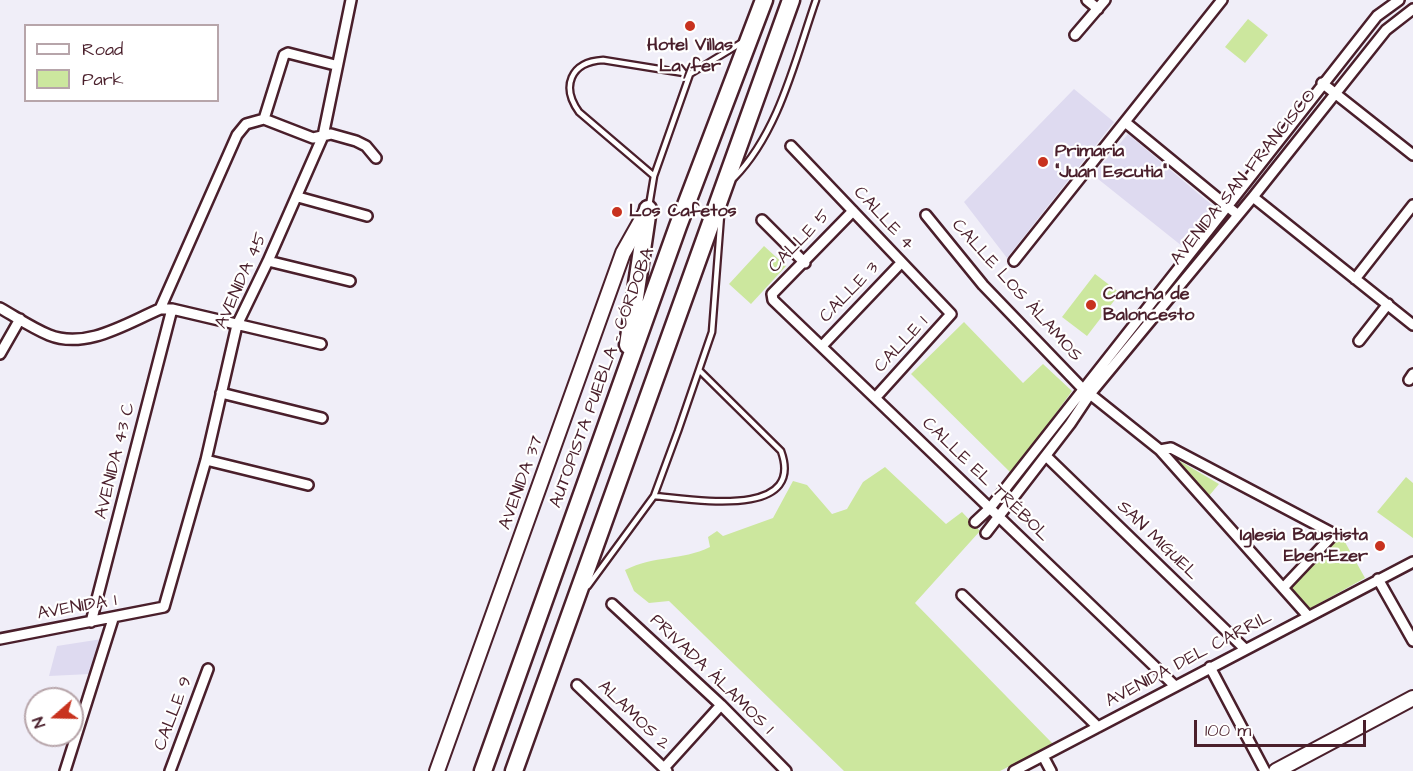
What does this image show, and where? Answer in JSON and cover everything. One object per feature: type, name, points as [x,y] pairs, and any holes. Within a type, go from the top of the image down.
[{"type":"highway","name":"AUTOPISTA PUEBLA - CÓRDOBA","points":[[483,771],[678,226],[764,0]]},
{"type":"highway","points":[[514,771],[791,0]]},
{"type":"highway","points":[[621,389],[648,209]]},
{"type":"street","name":"AVENIDA 45","points":[[159,610],[164,607],[206,460],[237,325],[298,197],[323,136],[351,0]]},
{"type":"street","points":[[1087,0],[1098,9]]},
{"type":"street","points":[[1075,35],[1105,0]]},
{"type":"street","points":[[1014,261],[1222,0]]},
{"type":"street","name":"AVENIDA SAN FRANCISCO","points":[[986,533],[1070,424],[1086,391],[1226,205],[1377,16],[1399,0]]},
{"type":"street","name":"AVENIDA SAN FRANCISCO","points":[[975,522],[990,508],[1061,417],[1238,215],[1334,92],[1386,30],[1413,9]]},
{"type":"street","points":[[264,119],[284,55],[288,53],[336,65]]},
{"type":"street","points":[[1322,83],[1413,155]]},
{"type":"street","points":[[160,309],[237,135],[246,124],[264,119],[313,138],[331,134],[366,146],[376,158]]},
{"type":"street","points":[[1125,122],[1238,215]]},
{"type":"street","name":"CALLE 4","points":[[791,147],[951,314]]},
{"type":"street","points":[[1253,196],[1413,325]]},
{"type":"street","points":[[298,197],[367,216]]},
{"type":"street","points":[[1355,279],[1413,205]]},
{"type":"street","name":"AVENIDA 37","points":[[437,771],[623,253],[648,209]]},
{"type":"street","name":"CALLE 5","points":[[772,297],[772,294],[853,211]]},
{"type":"street","name":"CALLE LOS ÁLAMOS","points":[[926,215],[983,285],[1086,391],[1160,450],[1308,616]]},
{"type":"street","points":[[762,220],[805,262]]},
{"type":"street","points":[[268,261],[350,280]]},
{"type":"street","name":"CALLE 3","points":[[822,346],[902,263]]},
{"type":"street","name":"CALLE EL TRÉBOL","points":[[772,297],[1175,686]]},
{"type":"street","points":[[1359,341],[1388,304]]},
{"type":"street","points":[[0,308],[49,335],[65,340],[92,338],[160,309],[172,309],[321,344]]},
{"type":"street","name":"AVENIDA 43 C","points":[[91,622],[172,309]]},
{"type":"street","name":"CALLE 1","points":[[876,397],[951,314]]},
{"type":"street","points":[[0,354],[20,319]]},
{"type":"street","points":[[221,393],[322,418]]},
{"type":"street","points":[[1061,417],[1070,424]]},
{"type":"street","points":[[1160,450],[1172,448],[1334,534],[1283,588]]},
{"type":"street","name":"SAN MIGUEL","points":[[1046,456],[1245,649]]},
{"type":"street","points":[[206,460],[308,485]]},
{"type":"street","name":"AVENIDA DEL CARRIL","points":[[1014,771],[1413,562]]},
{"type":"street","points":[[1378,579],[1413,641]]},
{"type":"street","points":[[962,595],[1098,727]]},
{"type":"street","name":"PRIVADA ÁLAMOS 1","points":[[612,604],[721,705],[786,771]]},
{"type":"street","name":"AVENIDA 1","points":[[0,639],[159,610]]},
{"type":"street","points":[[65,771],[113,619]]},
{"type":"street","points":[[1210,668],[1265,771]]},
{"type":"street","name":"CALLE 9","points":[[170,771],[208,669]]},
{"type":"street","name":"ALAMOS 2","points":[[577,685],[665,769]]},
{"type":"street","points":[[1276,771],[1413,698]]},
{"type":"street","points":[[665,769],[721,705]]},
{"type":"street","points":[[1043,756],[1052,771]]},
{"type":"lane","points":[[574,605],[654,496],[712,332],[723,190],[750,161],[773,119],[816,0]]},
{"type":"lane","points":[[648,209],[654,176],[690,74],[751,36]]},
{"type":"lane","points":[[654,176],[579,112],[570,100],[568,88],[573,76],[590,61],[603,60],[690,74]]},
{"type":"lane","points":[[654,496],[744,500],[766,495],[781,485],[786,476],[786,466],[781,451],[699,370]]},
{"type":"shaded area","name":"Primaria \"Juan Escutia\"","points":[[1074,89],[1114,122],[1007,258],[964,202]]},
{"type":"shaded area","points":[[1128,134],[1213,206],[1182,246],[1093,175]]},
{"type":"shaded area","points":[[102,639],[90,674],[49,676],[57,646]]},
{"type":"green space","points":[[1248,19],[1268,35],[1245,63],[1225,47]]},
{"type":"green space","points":[[764,246],[786,266],[751,304],[729,284]]},
{"type":"green space","name":"Cancha de Baloncesto","points":[[1095,274],[1120,293],[1087,336],[1062,317]]},
{"type":"green space","points":[[964,322],[1023,383],[1043,364],[1072,391],[1012,474],[911,374]]},
{"type":"green space","points":[[1173,457],[1219,484],[1208,497]]},
{"type":"green space","points":[[885,467],[946,524],[962,512],[980,531],[915,603],[1053,744],[1000,771],[844,771],[669,601],[649,603],[634,591],[625,570],[647,562],[699,551],[710,547],[708,537],[717,531],[723,536],[773,518],[793,481],[807,485],[832,514],[847,509],[863,482]]},
{"type":"green space","points":[[1406,477],[1413,483],[1413,538],[1377,512]]},
{"type":"green space","points":[[1341,535],[1365,578],[1309,609],[1290,588]]},
{"type":"place","name":"Hotel Villas Layfer","points":[[690,26]]},
{"type":"place","name":"Primaria \"Juan Escutia\"","points":[[1043,162]]},
{"type":"place","name":"Los Cafetos","points":[[617,212]]},
{"type":"place","name":"Cancha de Baloncesto","points":[[1091,305]]},
{"type":"place","name":"Iglesia Baustista Eben-Ezer","points":[[1380,546]]}]
